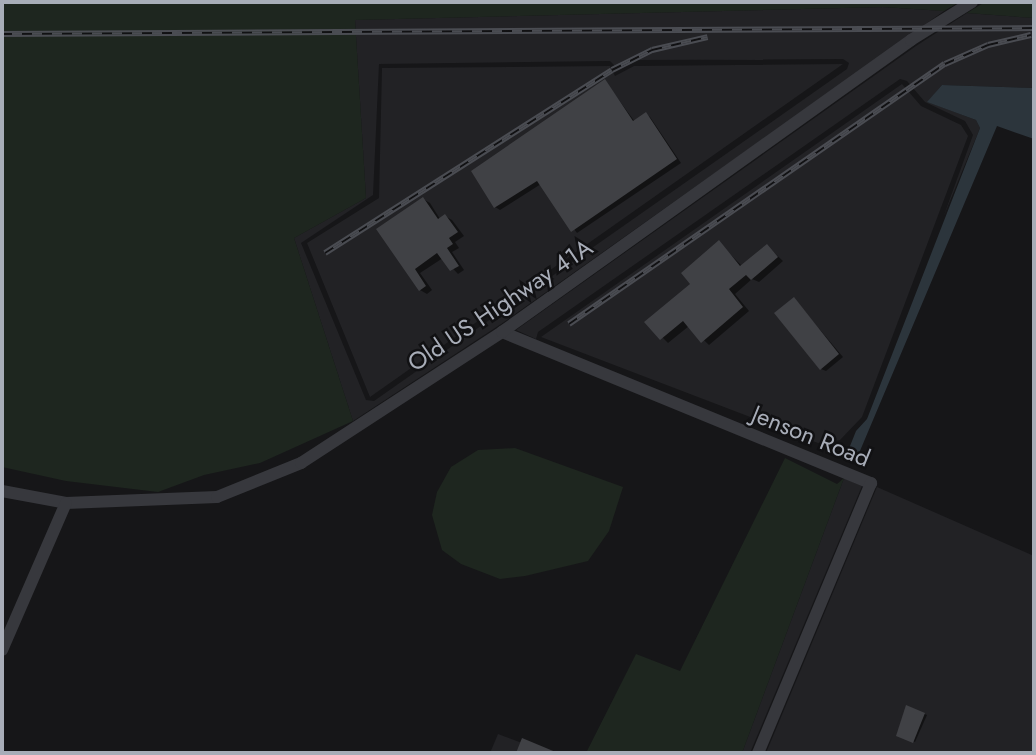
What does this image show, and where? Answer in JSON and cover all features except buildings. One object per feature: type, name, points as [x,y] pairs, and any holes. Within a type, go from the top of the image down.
[{"type":"street","name":"Old US Highway 41A","points":[[2,491],[66,503],[217,497],[301,463],[502,332],[911,40],[972,2]]},
{"type":"street","name":"Jenson Road","points":[[502,332],[871,483],[758,753]]},
{"type":"street","points":[[2,650],[66,503]]},
{"type":"shaded area","points":[[2,2],[959,2],[944,11],[883,7],[355,20],[366,198],[294,238],[353,421],[260,463],[204,475],[158,492],[66,481],[2,467]]},
{"type":"shaded area","points":[[985,2],[1034,2],[1034,18],[967,13]]},
{"type":"shaded area","points":[[883,7],[944,11],[501,324],[353,421],[294,238],[366,198],[355,20]],"holes":[[[843,59],[849,63],[847,69],[374,401],[366,400],[301,243],[373,195],[379,64],[610,61],[617,68],[634,60]]]},
{"type":"shaded area","points":[[967,13],[1034,18],[1034,88],[942,85],[928,102],[976,120],[980,128],[943,218],[973,135],[965,121],[925,102],[907,81],[900,79],[538,332],[536,339],[516,330],[916,46]]},
{"type":"shaded area","points":[[843,64],[370,397],[307,243],[379,198],[382,68],[610,66],[615,76],[634,66]]},
{"type":"shaded area","points":[[902,84],[921,106],[961,125],[968,136],[862,417],[840,440],[818,443],[541,337]]},
{"type":"shaded area","points":[[942,85],[1034,88],[1034,139],[997,126],[857,458],[846,456],[856,431],[867,419],[980,128],[976,120],[927,102]]},
{"type":"shaded area","points":[[515,448],[623,487],[609,531],[588,561],[500,579],[461,564],[442,550],[432,515],[437,492],[451,467],[478,450]]},
{"type":"shaded area","points":[[785,458],[837,484],[844,478],[742,753],[586,753],[636,654],[680,671]]},
{"type":"shaded area","points":[[844,478],[862,486],[750,753],[742,753]]},
{"type":"shaded area","points":[[877,487],[1034,556],[1034,753],[766,753]]},
{"type":"shaded area","points":[[498,734],[549,753],[490,753]]},
{"type":"railway","points":[[2,34],[1034,28]]},
{"type":"railway","points":[[569,324],[945,64],[988,45],[1031,35]]},
{"type":"railway","points":[[325,253],[612,70],[652,50],[708,37]]}]
